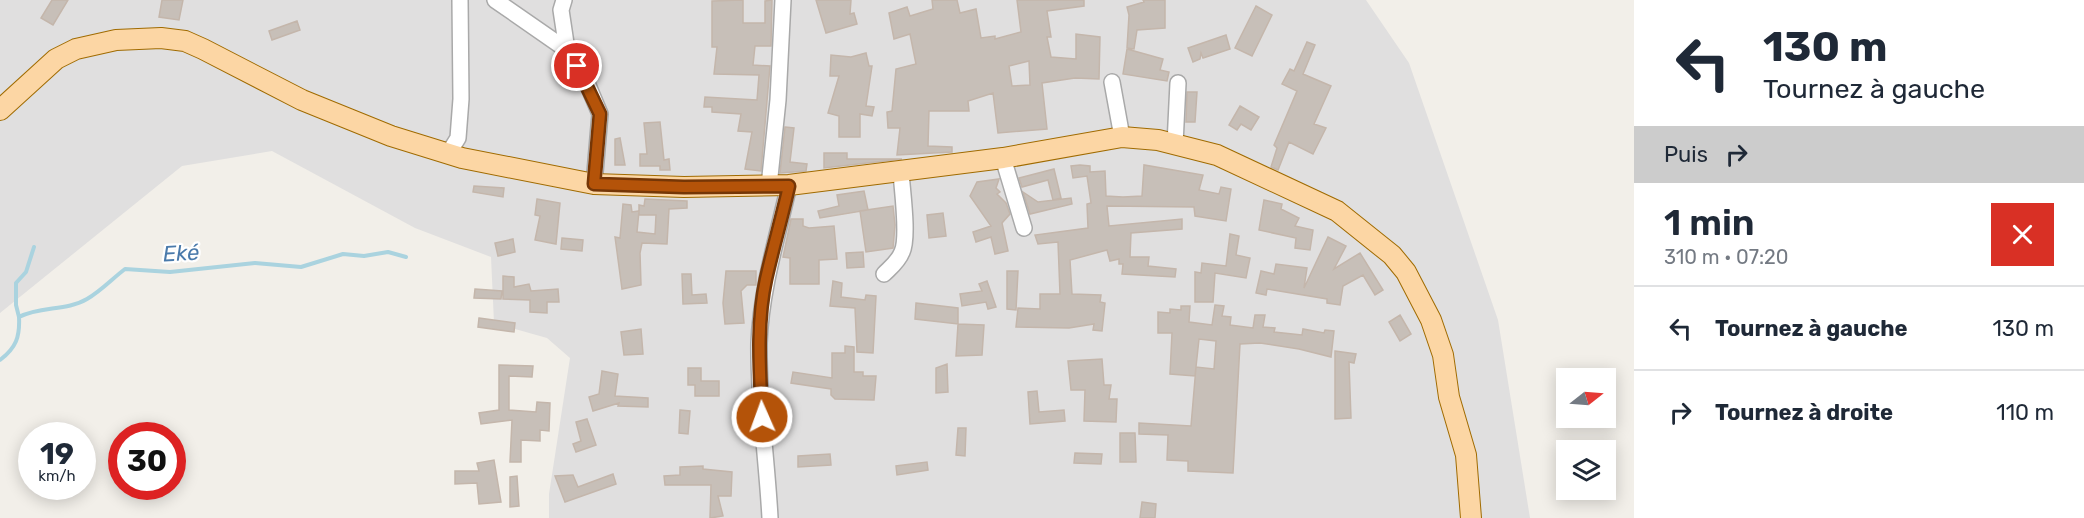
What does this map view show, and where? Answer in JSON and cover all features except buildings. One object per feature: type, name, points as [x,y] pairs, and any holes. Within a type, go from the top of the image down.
[{"type":"main road","points":[[0,110],[56,59],[76,49],[116,40],[161,38],[185,41],[302,100],[350,121],[448,154],[524,172],[594,184],[779,186],[1003,158],[1122,137],[1175,144],[1237,163],[1337,211],[1392,255],[1406,272],[1431,320],[1443,355],[1449,397],[1466,455],[1471,518]]},
{"type":"street","points":[[448,154],[458,138],[462,20],[460,0]]},
{"type":"street","points":[[495,0],[567,50]]},
{"type":"street","points":[[564,0],[561,10],[567,50],[587,83],[600,114],[594,184]]},
{"type":"street","points":[[770,518],[762,417],[760,335],[779,186],[778,100],[783,0]]},
{"type":"street","points":[[1112,82],[1122,137]]},
{"type":"street","points":[[1175,144],[1178,83]]},
{"type":"street","points":[[1003,158],[1024,228]]},
{"type":"street","points":[[884,274],[895,264],[903,250],[904,209],[901,172]]},
{"type":"shaded area","points":[[0,0],[1366,0],[1409,63],[1498,320],[1530,518],[549,518],[549,494],[570,358],[547,338],[494,323],[491,257],[415,228],[272,151],[182,166],[0,313]]},
{"type":"waterway","points":[[19,317],[16,305],[16,283],[26,272],[34,247]]},
{"type":"waterway","name":"Eké","points":[[0,360],[16,342],[19,317],[36,311],[79,303],[97,292],[125,269],[170,272],[255,263],[301,267],[343,254],[364,256],[388,252],[406,257]]},
{"type":"route","points":[[577,66],[600,114],[594,184],[684,187],[789,186],[766,278],[759,346],[762,417]]}]
